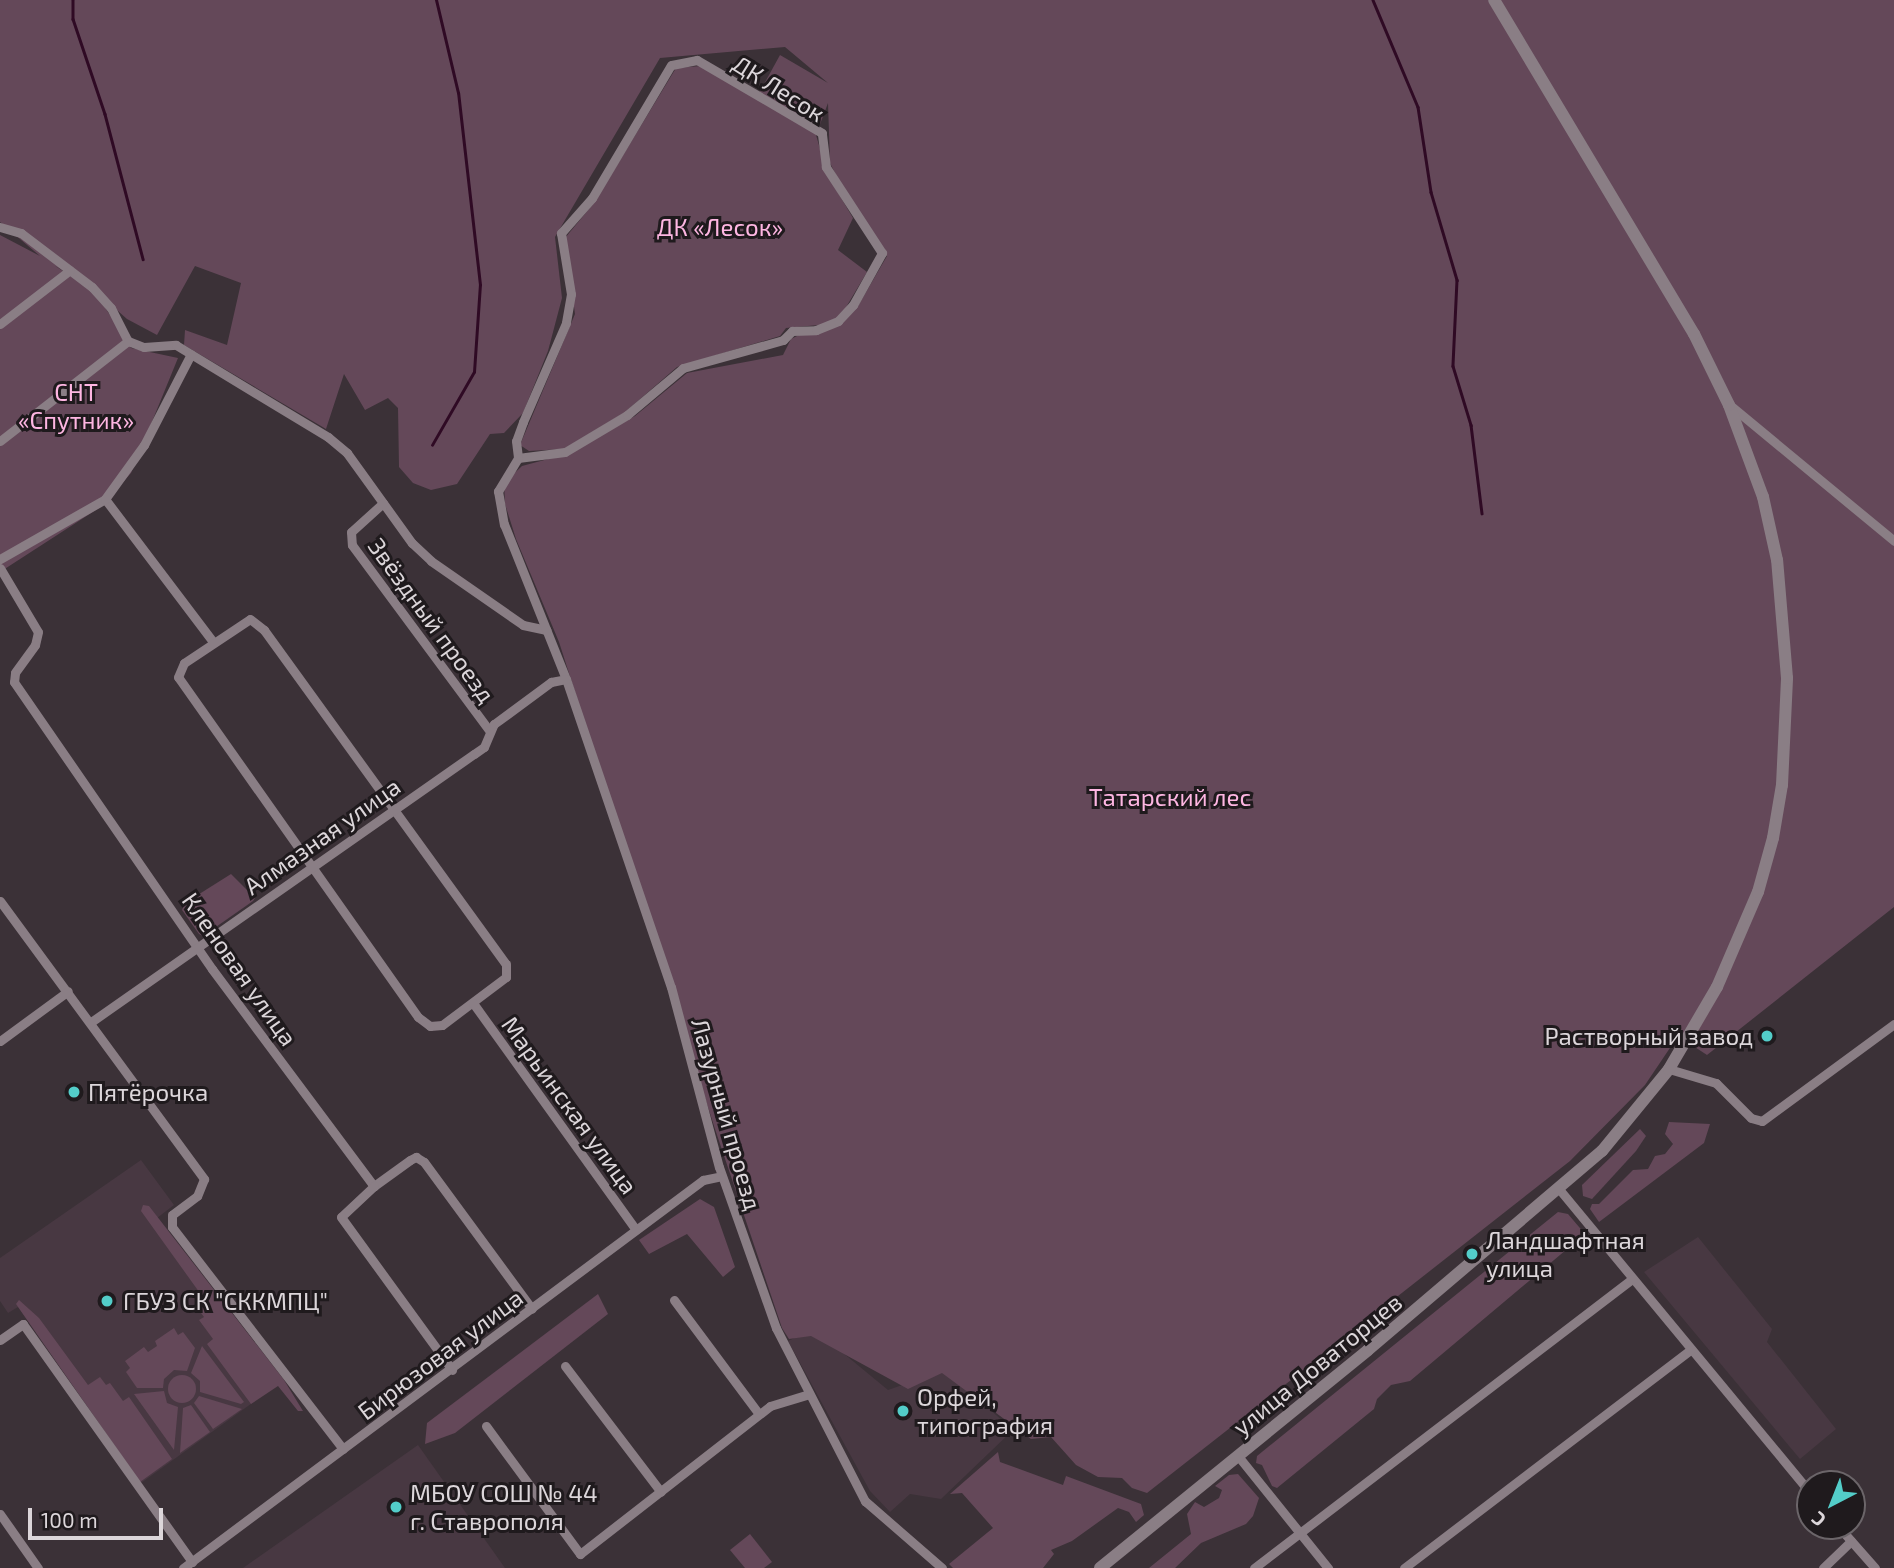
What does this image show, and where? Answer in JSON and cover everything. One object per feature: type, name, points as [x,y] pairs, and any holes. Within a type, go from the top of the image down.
[{"type":"main road","name":"улица Доваторцев","points":[[1100,1568],[1602,1152],[1669,1069],[1741,934],[1761,881],[1782,785],[1787,678],[1777,560],[1763,497],[1729,405],[1694,334],[1494,0]]},
{"type":"street","name":"ДК Лесок","points":[[518,458],[565,452],[627,415],[683,368],[783,340],[792,331],[816,330],[838,321],[853,305],[882,253],[826,167],[822,133],[697,60],[671,65],[592,198],[561,233],[571,294],[566,323],[516,441],[518,458],[498,491],[504,524],[546,630]]},
{"type":"street","points":[[0,227],[21,233],[71,270],[111,308],[128,341],[0,441]]},
{"type":"street","points":[[0,324],[71,270]]},
{"type":"street","name":"Звёздный проезд","points":[[128,341],[144,347],[176,345],[328,438],[347,453],[383,503],[431,561],[523,625],[546,630]]},
{"type":"street","points":[[0,559],[105,499],[144,445],[191,354]]},
{"type":"street","points":[[1729,405],[1894,541]]},
{"type":"street","points":[[105,499],[213,642]]},
{"type":"street","name":"Звёздный проезд","points":[[383,503],[351,532],[352,545],[489,730]]},
{"type":"street","name":"Кленовая улица","points":[[0,568],[38,632],[14,682],[199,946],[374,1186]]},
{"type":"street","name":"Марьинская улица","points":[[250,619],[257,623],[392,808],[506,964],[506,977],[442,1025],[424,1023],[312,866],[178,677],[184,663],[241,623],[250,619]]},
{"type":"street","name":"Лазурный проезд","points":[[546,630],[566,679],[671,987],[722,1176],[776,1328],[807,1395],[865,1501],[942,1568]]},
{"type":"street","name":"Алмазная улица","points":[[91,1022],[392,808],[484,747],[489,730],[551,682],[566,679]]},
{"type":"street","points":[[0,901],[204,1179],[201,1191],[172,1215],[172,1227],[344,1449]]},
{"type":"street","points":[[0,1041],[68,991]]},
{"type":"street","name":"Марьинская улица","points":[[473,1003],[636,1230]]},
{"type":"street","points":[[1669,1069],[1716,1083],[1751,1118],[1762,1121],[1894,1024]]},
{"type":"street","points":[[452,1370],[341,1217],[342,1211],[374,1186],[416,1157],[424,1162],[532,1309]]},
{"type":"street","name":"Бирюзовая улица","points":[[183,1568],[452,1370],[703,1180],[722,1176]]},
{"type":"street","points":[[1559,1189],[1796,1475]]},
{"type":"street","points":[[1254,1568],[1632,1279]]},
{"type":"street","points":[[674,1300],[759,1414]]},
{"type":"street","points":[[0,1340],[23,1324],[192,1562]]},
{"type":"street","points":[[1404,1568],[1690,1350]]},
{"type":"street","points":[[565,1366],[662,1492]]},
{"type":"street","points":[[486,1426],[580,1554],[759,1414],[782,1399],[807,1395]]},
{"type":"street","points":[[1238,1456],[1328,1568]]},
{"type":"street","points":[[0,1514],[38,1568]]},
{"type":"street","points":[[1823,1568],[1851,1541],[1875,1568]]},
{"type":"shaded area","points":[[141,1160],[174,1205],[157,1218],[284,1380],[141,1483],[18,1307],[8,1313],[0,1301],[0,1258]]},
{"type":"shaded area","points":[[1698,1237],[1772,1329],[1767,1342],[1836,1429],[1800,1459],[1644,1272]]},
{"type":"shaded area","points":[[814,1329],[888,1390],[945,1370],[1013,1430],[941,1499],[910,1494],[890,1512],[870,1491],[788,1341]]},
{"type":"shaded area","name":"МБОУ СОШ № 44 г. Ставрополя","points":[[418,1445],[505,1568],[243,1568]]},
{"type":"green space","name":"Татарский лес","points":[[0,0],[1894,0],[1894,907],[1707,1055],[1678,1036],[1645,1085],[1570,1161],[1147,1493],[1132,1488],[1122,1478],[1098,1477],[1076,1465],[1051,1437],[1031,1439],[942,1373],[908,1389],[811,1336],[789,1339],[782,1328],[715,1129],[559,642],[516,539],[505,504],[504,483],[522,466],[563,455],[635,416],[687,373],[783,355],[791,339],[819,325],[786,328],[780,336],[677,367],[624,413],[564,449],[529,451],[520,445],[575,314],[565,238],[594,203],[676,68],[701,66],[757,97],[780,55],[828,83],[785,47],[660,58],[555,237],[562,298],[548,351],[523,413],[504,433],[490,434],[457,484],[431,490],[413,483],[399,467],[398,408],[388,398],[365,410],[344,374],[326,429],[184,345],[185,330],[227,345],[241,283],[195,266],[157,335],[127,319],[83,280],[55,266],[83,283],[101,301],[131,348],[178,358],[131,473],[102,506],[0,572],[0,235],[40,256],[0,222]],"holes":[[[828,103],[830,163],[853,209],[887,256],[858,306],[842,314],[867,272],[838,250],[853,218],[828,176],[816,135]]]},
{"type":"green space","points":[[231,874],[255,898],[203,936],[182,910],[185,903]]},
{"type":"green space","points":[[1669,1122],[1710,1124],[1704,1143],[1599,1222],[1590,1209],[1592,1204],[1599,1204],[1633,1170],[1648,1169],[1655,1156],[1665,1154],[1673,1144],[1665,1134]]},
{"type":"green space","points":[[1640,1129],[1646,1136],[1636,1151],[1592,1199],[1583,1196],[1582,1185]]},
{"type":"green space","points":[[700,1199],[714,1207],[735,1267],[723,1277],[687,1234],[649,1254],[639,1240]]},
{"type":"green space","points":[[143,1205],[149,1206],[284,1380],[303,1411],[298,1411],[278,1386],[251,1404],[207,1344],[213,1339],[199,1320],[204,1317],[198,1309],[207,1303],[141,1211]]},
{"type":"green space","points":[[1558,1212],[1568,1214],[1585,1234],[1410,1381],[1391,1385],[1377,1399],[1374,1409],[1277,1488],[1272,1486],[1262,1465],[1256,1463],[1257,1456]]},
{"type":"green space","points":[[598,1294],[608,1314],[455,1433],[425,1444],[427,1423]]},
{"type":"green space","points":[[19,1300],[39,1318],[88,1385],[100,1377],[106,1385],[110,1383],[123,1401],[129,1397],[172,1459],[140,1482],[16,1304]]},
{"type":"green space","points":[[174,1328],[178,1335],[183,1332],[195,1348],[187,1371],[174,1370],[164,1379],[163,1388],[137,1388],[126,1372],[130,1368],[125,1361],[144,1347],[148,1352],[157,1346],[155,1341]]},
{"type":"green space","points":[[202,1346],[244,1402],[241,1404],[200,1392],[200,1381],[191,1373]]},
{"type":"green space","points":[[182,1375],[192,1379],[196,1389],[192,1399],[182,1403],[172,1399],[168,1389],[172,1379]]},
{"type":"green space","points":[[164,1391],[167,1403],[178,1407],[174,1450],[134,1394]]},
{"type":"green space","points":[[199,1396],[242,1409],[213,1429],[194,1403]]},
{"type":"green space","points":[[191,1405],[210,1432],[180,1453],[183,1408]]},
{"type":"green space","points":[[998,1452],[1000,1462],[1063,1485],[1066,1476],[1141,1504],[1144,1515],[1136,1522],[1129,1512],[1118,1508],[1072,1541],[1051,1550],[1054,1554],[1043,1568],[953,1568],[949,1564],[993,1528],[962,1493],[950,1494]]},
{"type":"green space","points":[[1238,1474],[1259,1498],[1253,1516],[1246,1524],[1201,1543],[1175,1568],[1149,1568],[1191,1534],[1187,1514],[1195,1502],[1204,1507],[1219,1498],[1222,1490],[1215,1486],[1229,1475]]},
{"type":"green space","points":[[750,1534],[772,1562],[764,1568],[745,1568],[730,1550]]},
{"type":"waterway","points":[[73,0],[73,19],[105,114],[143,259]]},
{"type":"waterway","points":[[432,445],[474,372],[480,285],[458,93],[436,0]]},
{"type":"waterway","points":[[1373,0],[1418,107],[1431,192],[1457,280],[1453,366],[1471,425],[1482,513]]},
{"type":"place","name":"Растворный завод","points":[[1767,1036]]},
{"type":"place","name":"Пятёрочка","points":[[74,1092]]},
{"type":"place","name":"Ландшафтная улица","points":[[1472,1254]]},
{"type":"place","name":"ГБУЗ СК \"СККМПЦ\"","points":[[107,1301]]},
{"type":"place","name":"Орфей, типография","points":[[903,1411]]},
{"type":"place","name":"МБОУ СОШ № 44 г. Ставрополя","points":[[396,1507]]},
{"type":"park label","name":"ДК «Лесок»","points":[[720,227]]},
{"type":"park label","name":"СНТ «Спутник»","points":[[76,406]]}]
